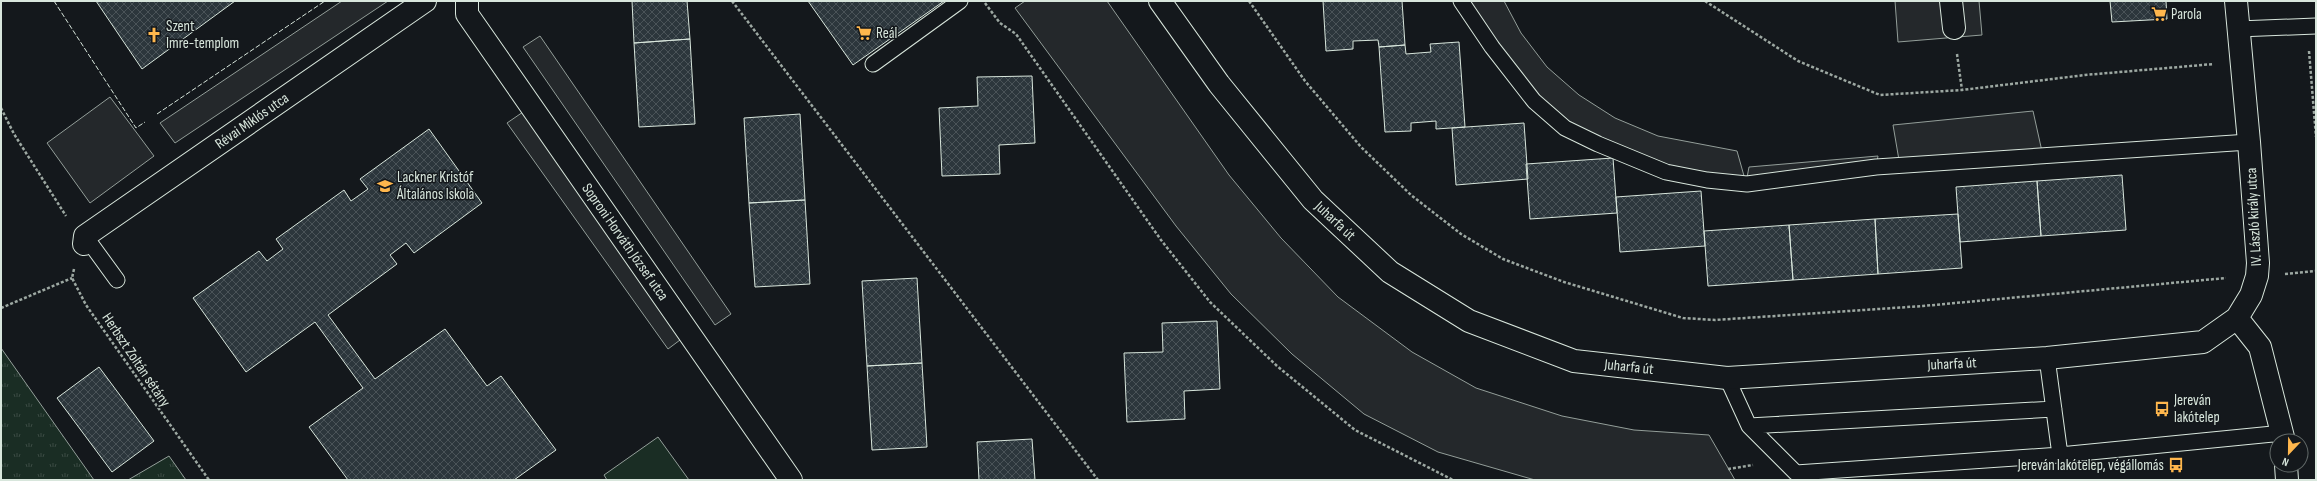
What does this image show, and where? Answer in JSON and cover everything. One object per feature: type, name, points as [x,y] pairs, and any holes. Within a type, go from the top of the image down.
[{"type":"street","name":"Révai Miklós utca","points":[[85,240],[425,1]]},
{"type":"street","name":"Soproni Horváth József utca","points":[[467,1],[467,14],[790,480]]},
{"type":"street","name":"Juharfa út","points":[[1160,1],[1219,84],[1313,200],[1390,272],[1469,321],[1574,361],[1727,378],[2047,358],[2203,342],[2237,318]]},
{"type":"street","points":[[1951,1],[1954,28]]},
{"type":"street","name":"IV. László király utca","points":[[2236,1],[2240,62],[2249,142],[2257,276],[2251,295],[2237,318]]},
{"type":"street","points":[[2237,318],[2260,347],[2282,433]]},
{"type":"lane","points":[[873,64],[960,1]]},
{"type":"lane","points":[[1461,1],[1492,47],[1534,101],[1565,128],[1598,144],[1666,172],[1707,180],[1746,184],[1876,167],[2249,142]]},
{"type":"lane","points":[[2238,29],[2313,26]]},
{"type":"lane","points":[[85,240],[117,280]]},
{"type":"lane","points":[[2047,358],[2060,455]]},
{"type":"lane","points":[[1727,378],[1749,426],[1796,473],[2060,455],[2269,438]]},
{"type":"lane","points":[[1749,426],[2054,409]]},
{"type":"path","points":[[732,1],[1098,480]]},
{"type":"path","points":[[983,1],[1000,23],[1016,34],[1161,240],[1210,302],[1277,366],[1355,430],[1453,480]]},
{"type":"path","points":[[1249,1],[1304,81],[1361,147],[1411,195],[1461,234],[1503,259],[1564,282],[1683,318],[1715,320],[1923,306],[2228,278]]},
{"type":"path","points":[[1705,1],[1798,61],[1880,95],[1962,90],[2085,75],[2240,62]]},
{"type":"path","points":[[2313,26],[2309,55],[2316,137]]},
{"type":"path","points":[[1954,28],[1962,90]]},
{"type":"path","points":[[1,103],[2,109],[14,134],[85,240],[76,260],[72,278],[1,308]]},
{"type":"path","points":[[2300,272],[2316,271]]},
{"type":"path","name":"Herbszt Zoltán sétány","points":[[72,278],[86,306],[208,480]]},
{"type":"path","points":[[1728,469],[1754,464]]},
{"type":"green space","points":[[1,348],[94,480],[1,480]]},
{"type":"green space","points":[[658,437],[689,480],[607,480],[604,475]]},
{"type":"green space","points":[[169,456],[186,480],[128,480]]},
{"type":"shaded area","points":[[342,1],[388,1],[175,143],[160,123]]},
{"type":"shaded area","points":[[1025,1],[1107,1],[1229,175],[1281,238],[1338,297],[1412,352],[1476,388],[1562,416],[1634,430],[1709,435],[1735,480],[1535,480],[1438,452],[1364,414],[1292,354],[1231,294],[1176,226],[1015,8]]},
{"type":"shaded area","points":[[1461,1],[1504,1],[1521,33],[1547,67],[1579,95],[1615,118],[1658,136],[1737,151],[1746,183],[1749,167],[1878,156],[1876,167],[1747,184],[1707,180],[1666,172],[1598,144],[1565,128],[1534,101],[1492,47]]},
{"type":"shaded area","points":[[1895,1],[1979,1],[1982,35],[1898,42]]},
{"type":"shaded area","points":[[540,36],[731,314],[715,325],[523,47]]},
{"type":"shaded area","points":[[110,97],[154,156],[90,203],[47,143]]},
{"type":"shaded area","points":[[2033,111],[2043,156],[1900,166],[1893,125]]},
{"type":"shaded area","points":[[523,112],[684,337],[668,349],[507,123]]},
{"type":"building","name":"Szent Imre-templom","points":[[96,1],[235,1],[142,69]]},
{"type":"building","points":[[632,1],[687,1],[690,39],[634,43]]},
{"type":"building","name":"Reál","points":[[808,1],[944,1],[853,65]]},
{"type":"building","points":[[1323,1],[1402,1],[1405,45],[1379,47],[1378,40],[1353,41],[1353,49],[1326,51]]},
{"type":"building","points":[[2110,1],[2166,1],[2167,19],[2112,22]]},
{"type":"building","points":[[690,39],[695,124],[639,127],[634,43]]},
{"type":"building","points":[[1459,42],[1465,127],[1436,129],[1436,121],[1411,123],[1411,131],[1385,132],[1379,47],[1405,45],[1406,54],[1431,52],[1430,44]]},
{"type":"building","points":[[1032,76],[1035,143],[999,145],[1000,174],[942,176],[939,108],[978,106],[977,77]]},
{"type":"building","points":[[800,114],[805,200],[749,203],[744,118]]},
{"type":"building","points":[[1524,123],[1528,179],[1456,185],[1452,128]]},
{"type":"building","points":[[429,129],[482,203],[414,253],[406,243],[390,255],[397,264],[328,315],[375,379],[445,329],[487,386],[501,376],[556,450],[514,480],[348,480],[309,427],[363,388],[315,322],[246,372],[193,298],[259,251],[267,261],[283,249],[276,239],[344,190],[351,201],[368,189],[360,179]]},
{"type":"building","points":[[1613,158],[1617,213],[1530,219],[1526,164]]},
{"type":"building","points":[[2122,175],[2126,230],[2041,236],[2037,181]]},
{"type":"building","points":[[2037,181],[2041,236],[1960,242],[1956,187]]},
{"type":"building","points":[[1701,191],[1705,246],[1620,252],[1616,197]]},
{"type":"building","points":[[805,200],[810,284],[755,287],[749,203]]},
{"type":"building","points":[[1958,214],[1962,268],[1878,274],[1875,219]]},
{"type":"building","points":[[1875,219],[1878,274],[1793,280],[1789,225]]},
{"type":"building","points":[[1789,225],[1793,280],[1708,286],[1704,231]]},
{"type":"building","points":[[917,278],[922,363],[867,366],[862,281]]},
{"type":"building","points":[[1217,321],[1220,389],[1184,391],[1185,419],[1127,422],[1124,353],[1163,352],[1162,323]]},
{"type":"building","points":[[922,363],[927,447],[872,450],[867,366]]},
{"type":"building","points":[[99,367],[154,441],[112,472],[57,398]]},
{"type":"building","points":[[1032,439],[1035,480],[979,480],[977,442]]},
{"type":"fence","points":[[54,1],[136,128],[145,122]]},
{"type":"fence","points":[[157,114],[325,1]]},
{"type":"place","name":"Parola","points":[[2159,14]]},
{"type":"place","name":"Reál","points":[[864,33]]},
{"type":"place","name":"Szent Imre-templom","points":[[154,35]]},
{"type":"place","name":"Lackner Kristóf Általános Iskola","points":[[385,186]]},
{"type":"place","name":"Jereván lakótelep","points":[[2162,409]]},
{"type":"place","name":"Jereván lakótelep, végállomás","points":[[2176,465]]}]
